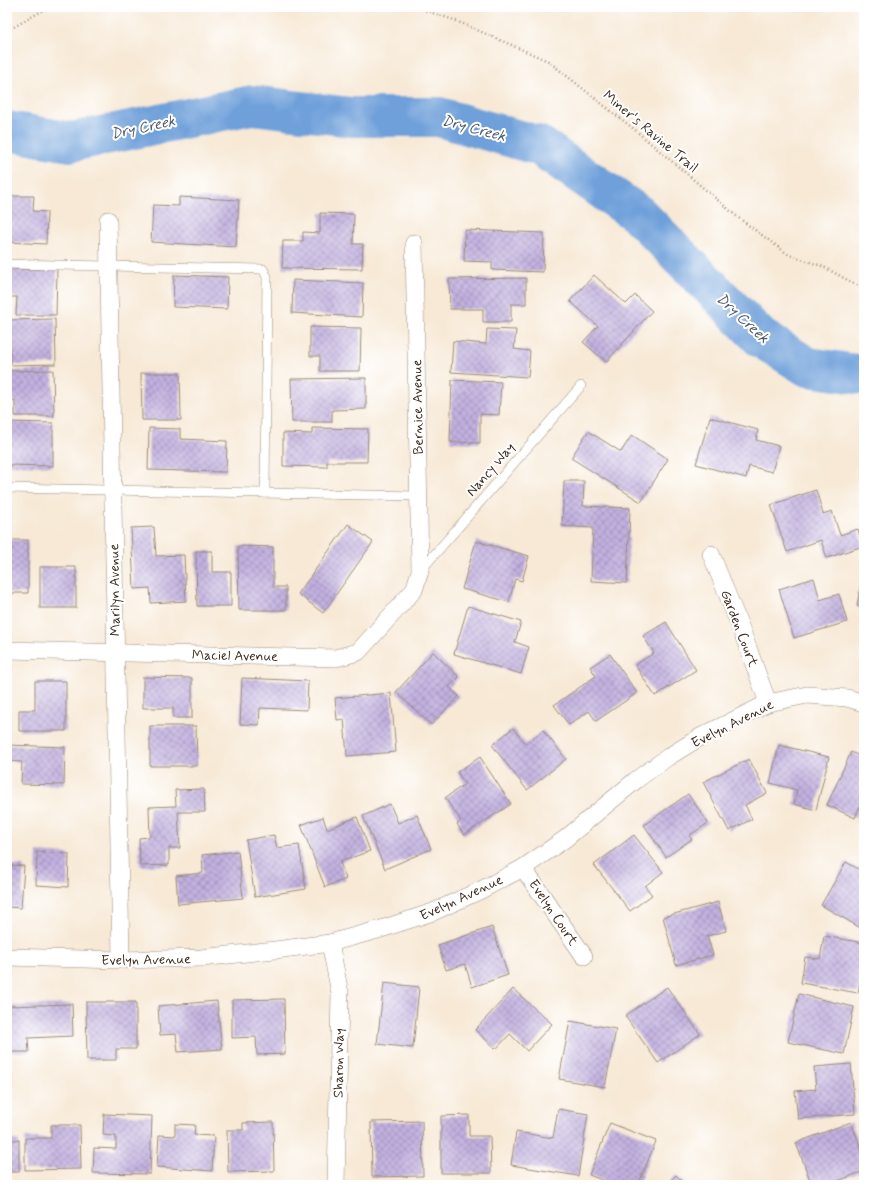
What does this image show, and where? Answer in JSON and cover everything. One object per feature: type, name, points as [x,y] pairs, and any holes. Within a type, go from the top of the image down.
[{"type":"street","name":"Marilyn Avenue","points":[[108,220],[120,960]]},
{"type":"street","name":"Bernice Avenue","points":[[414,243],[420,571]]},
{"type":"street","name":"Garden Court","points":[[711,554],[740,626],[768,703]]},
{"type":"street","name":"Maciel Avenue","points":[[7,650],[336,658],[358,652],[414,590],[420,571]]},
{"type":"street","name":"Evelyn Avenue","points":[[7,957],[120,960],[201,958],[330,943],[381,929],[433,912],[481,890],[523,868],[565,839],[636,780],[668,757],[702,736],[768,703],[807,695],[847,698],[864,703]]},
{"type":"street","name":"Evelyn Court","points":[[523,868],[584,956]]},
{"type":"street","name":"Sharon Way","points":[[330,943],[340,993],[336,1185]]},
{"type":"lane","points":[[7,264],[263,269],[267,277],[265,493]]},
{"type":"lane","name":"Nancy Way","points":[[420,571],[581,386]]},
{"type":"lane","points":[[7,488],[419,496]]},
{"type":"path","points":[[7,31],[51,7]]},
{"type":"path","name":"Miner's Ravine Trail","points":[[414,7],[454,20],[548,61],[635,130],[740,219],[789,255],[822,266],[864,289]]},
{"type":"building","points":[[9,196],[34,196],[33,211],[47,212],[46,244],[7,242],[7,211],[9,211]]},
{"type":"building","points":[[179,197],[239,200],[236,247],[151,242],[153,205],[179,206]]},
{"type":"building","points":[[320,213],[354,214],[353,244],[363,244],[362,269],[282,268],[283,241],[303,241],[303,232],[320,233]]},
{"type":"building","points":[[465,230],[544,233],[543,272],[492,270],[492,262],[464,261]]},
{"type":"building","points":[[7,269],[57,269],[56,315],[16,315],[17,297],[7,297]]},
{"type":"building","points":[[174,275],[228,277],[227,309],[173,307]]},
{"type":"building","points":[[594,275],[626,304],[635,295],[652,311],[606,362],[583,342],[598,326],[570,301]]},
{"type":"building","points":[[526,278],[526,304],[511,304],[511,322],[483,322],[483,309],[450,309],[449,279]]},
{"type":"building","points":[[293,280],[363,283],[362,317],[292,313]]},
{"type":"building","points":[[55,319],[56,364],[11,365],[10,348],[7,348],[7,320]]},
{"type":"building","points":[[310,327],[361,328],[360,371],[320,371],[320,356],[310,356]]},
{"type":"building","points":[[487,329],[516,330],[514,349],[530,351],[528,377],[451,372],[453,341],[486,344]]},
{"type":"building","points":[[53,370],[54,416],[15,416],[15,400],[7,400],[7,371]]},
{"type":"building","points":[[141,373],[180,373],[181,420],[142,420]]},
{"type":"building","points":[[366,378],[366,409],[332,410],[332,422],[292,422],[291,379]]},
{"type":"building","points":[[452,380],[501,382],[499,415],[480,414],[480,443],[450,442]]},
{"type":"building","points":[[710,417],[758,430],[756,440],[779,446],[772,472],[749,466],[746,478],[696,464]]},
{"type":"building","points":[[7,422],[53,423],[53,466],[7,465]]},
{"type":"building","points":[[149,428],[180,429],[180,439],[227,441],[226,472],[148,470]]},
{"type":"building","points":[[312,428],[368,429],[367,462],[327,462],[327,467],[283,466],[283,433],[312,434]]},
{"type":"building","points":[[588,431],[621,452],[632,435],[668,459],[641,502],[571,458]]},
{"type":"building","points":[[564,481],[584,481],[583,506],[630,508],[627,583],[591,581],[593,528],[562,526]]},
{"type":"building","points":[[816,490],[823,514],[832,511],[840,535],[858,529],[863,546],[827,558],[821,540],[787,552],[771,505]]},
{"type":"building","points":[[348,524],[373,542],[323,613],[298,594]]},
{"type":"building","points":[[154,527],[156,556],[184,555],[186,601],[151,603],[150,588],[134,589],[131,528]]},
{"type":"building","points":[[8,540],[28,540],[28,593],[9,593],[9,581],[7,581]]},
{"type":"building","points":[[476,541],[529,556],[522,581],[515,579],[509,602],[462,589]]},
{"type":"building","points":[[238,546],[273,547],[273,587],[286,587],[286,610],[239,610]]},
{"type":"building","points":[[196,551],[212,551],[212,572],[231,572],[231,606],[197,606]]},
{"type":"building","points":[[40,567],[76,567],[76,608],[40,608]]},
{"type":"building","points":[[864,568],[864,610],[857,606]]},
{"type":"building","points":[[814,578],[820,600],[839,594],[847,622],[794,638],[779,589]]},
{"type":"building","points":[[468,606],[521,622],[515,642],[529,647],[521,674],[454,654]]},
{"type":"building","points":[[666,622],[696,670],[655,696],[635,665],[654,653],[643,636]]},
{"type":"building","points":[[433,652],[459,677],[449,687],[459,696],[431,725],[396,692]]},
{"type":"building","points":[[610,654],[637,693],[596,721],[589,711],[569,725],[554,705],[596,676],[590,667]]},
{"type":"building","points":[[143,677],[192,678],[192,718],[173,718],[173,708],[143,708]]},
{"type":"building","points":[[242,678],[308,681],[307,710],[260,708],[259,725],[240,724]]},
{"type":"building","points":[[35,681],[66,681],[66,731],[19,731],[19,710],[35,710]]},
{"type":"building","points":[[391,693],[396,752],[347,756],[344,719],[337,720],[335,698]]},
{"type":"building","points":[[150,726],[196,726],[197,766],[150,766]]},
{"type":"building","points":[[513,728],[526,744],[543,730],[566,759],[527,790],[492,745]]},
{"type":"building","points":[[7,745],[65,747],[64,785],[21,784],[22,762],[7,761]]},
{"type":"building","points":[[779,745],[829,757],[816,810],[794,804],[797,790],[770,783]]},
{"type":"building","points":[[851,752],[864,758],[864,797],[855,818],[827,805]]},
{"type":"building","points":[[480,757],[511,804],[464,835],[457,824],[461,821],[445,798],[465,784],[457,772]]},
{"type":"building","points":[[749,759],[767,793],[745,805],[752,819],[729,831],[703,782]]},
{"type":"building","points":[[204,789],[205,812],[178,812],[180,848],[169,848],[169,865],[140,866],[139,838],[150,837],[149,807],[176,806],[175,790]]},
{"type":"building","points":[[688,794],[708,823],[689,836],[692,839],[666,857],[644,825]]},
{"type":"building","points":[[390,804],[398,823],[417,815],[431,849],[385,869],[363,816]]},
{"type":"building","points":[[323,817],[327,829],[357,817],[370,851],[340,862],[346,879],[325,887],[301,825]]},
{"type":"building","points":[[274,835],[277,848],[299,845],[306,889],[255,897],[246,840]]},
{"type":"building","points":[[634,835],[663,872],[645,886],[652,895],[630,911],[594,865]]},
{"type":"building","points":[[238,851],[243,898],[178,904],[176,876],[203,873],[202,855]]},
{"type":"building","points":[[37,852],[69,854],[68,887],[36,885]]},
{"type":"building","points":[[846,862],[864,872],[864,930],[821,905]]},
{"type":"building","points":[[7,865],[24,866],[21,908],[7,907]]},
{"type":"building","points":[[718,902],[726,931],[707,936],[713,955],[676,965],[663,917]]},
{"type":"building","points":[[492,927],[508,975],[472,987],[465,964],[446,970],[438,945]]},
{"type":"building","points":[[824,936],[864,943],[864,958],[858,993],[801,983],[805,957],[820,959]]},
{"type":"building","points":[[384,983],[419,987],[413,1048],[377,1044]]},
{"type":"building","points":[[667,987],[700,1034],[658,1063],[625,1016]]},
{"type":"building","points":[[513,989],[552,1024],[527,1051],[510,1034],[496,1049],[475,1030]]},
{"type":"building","points":[[799,994],[854,1007],[844,1054],[788,1042]]},
{"type":"building","points":[[284,999],[285,1054],[257,1055],[256,1037],[232,1038],[232,1000]]},
{"type":"building","points":[[217,1001],[222,1049],[178,1052],[176,1034],[160,1035],[158,1006]]},
{"type":"building","points":[[86,1002],[136,1002],[136,1049],[116,1049],[116,1060],[87,1060]]},
{"type":"building","points":[[72,1004],[73,1036],[28,1038],[29,1052],[7,1052],[7,1006]]},
{"type":"building","points":[[570,1021],[616,1029],[605,1087],[559,1079]]},
{"type":"building","points":[[851,1064],[855,1114],[798,1119],[795,1091],[816,1089],[814,1067]]},
{"type":"building","points":[[558,1109],[588,1114],[578,1176],[511,1165],[516,1132],[553,1138]]},
{"type":"building","points":[[104,1114],[152,1116],[150,1174],[93,1173],[94,1148],[116,1149],[116,1136],[103,1135]]},
{"type":"building","points":[[469,1115],[469,1136],[490,1136],[491,1173],[441,1173],[441,1116]]},
{"type":"building","points":[[422,1121],[423,1176],[372,1177],[371,1122]]},
{"type":"building","points":[[273,1122],[274,1171],[228,1172],[227,1130],[243,1130],[243,1123]]},
{"type":"building","points":[[851,1122],[864,1156],[864,1171],[827,1185],[812,1185],[796,1143]]},
{"type":"building","points":[[610,1123],[656,1141],[638,1185],[615,1185],[589,1175]]},
{"type":"building","points":[[175,1124],[195,1125],[194,1135],[214,1136],[212,1171],[157,1167],[159,1135],[175,1136]]},
{"type":"building","points":[[51,1125],[80,1125],[81,1169],[25,1170],[25,1138],[51,1138]]},
{"type":"building","points":[[7,1140],[19,1140],[19,1172],[7,1172]]},
{"type":"building","points":[[676,1175],[686,1185],[666,1185]]},
{"type":"waterway","name":"Dry Creek","points":[[7,131],[71,142],[252,105],[351,117],[439,117],[540,146],[639,215],[761,338],[808,367],[864,375]]}]
